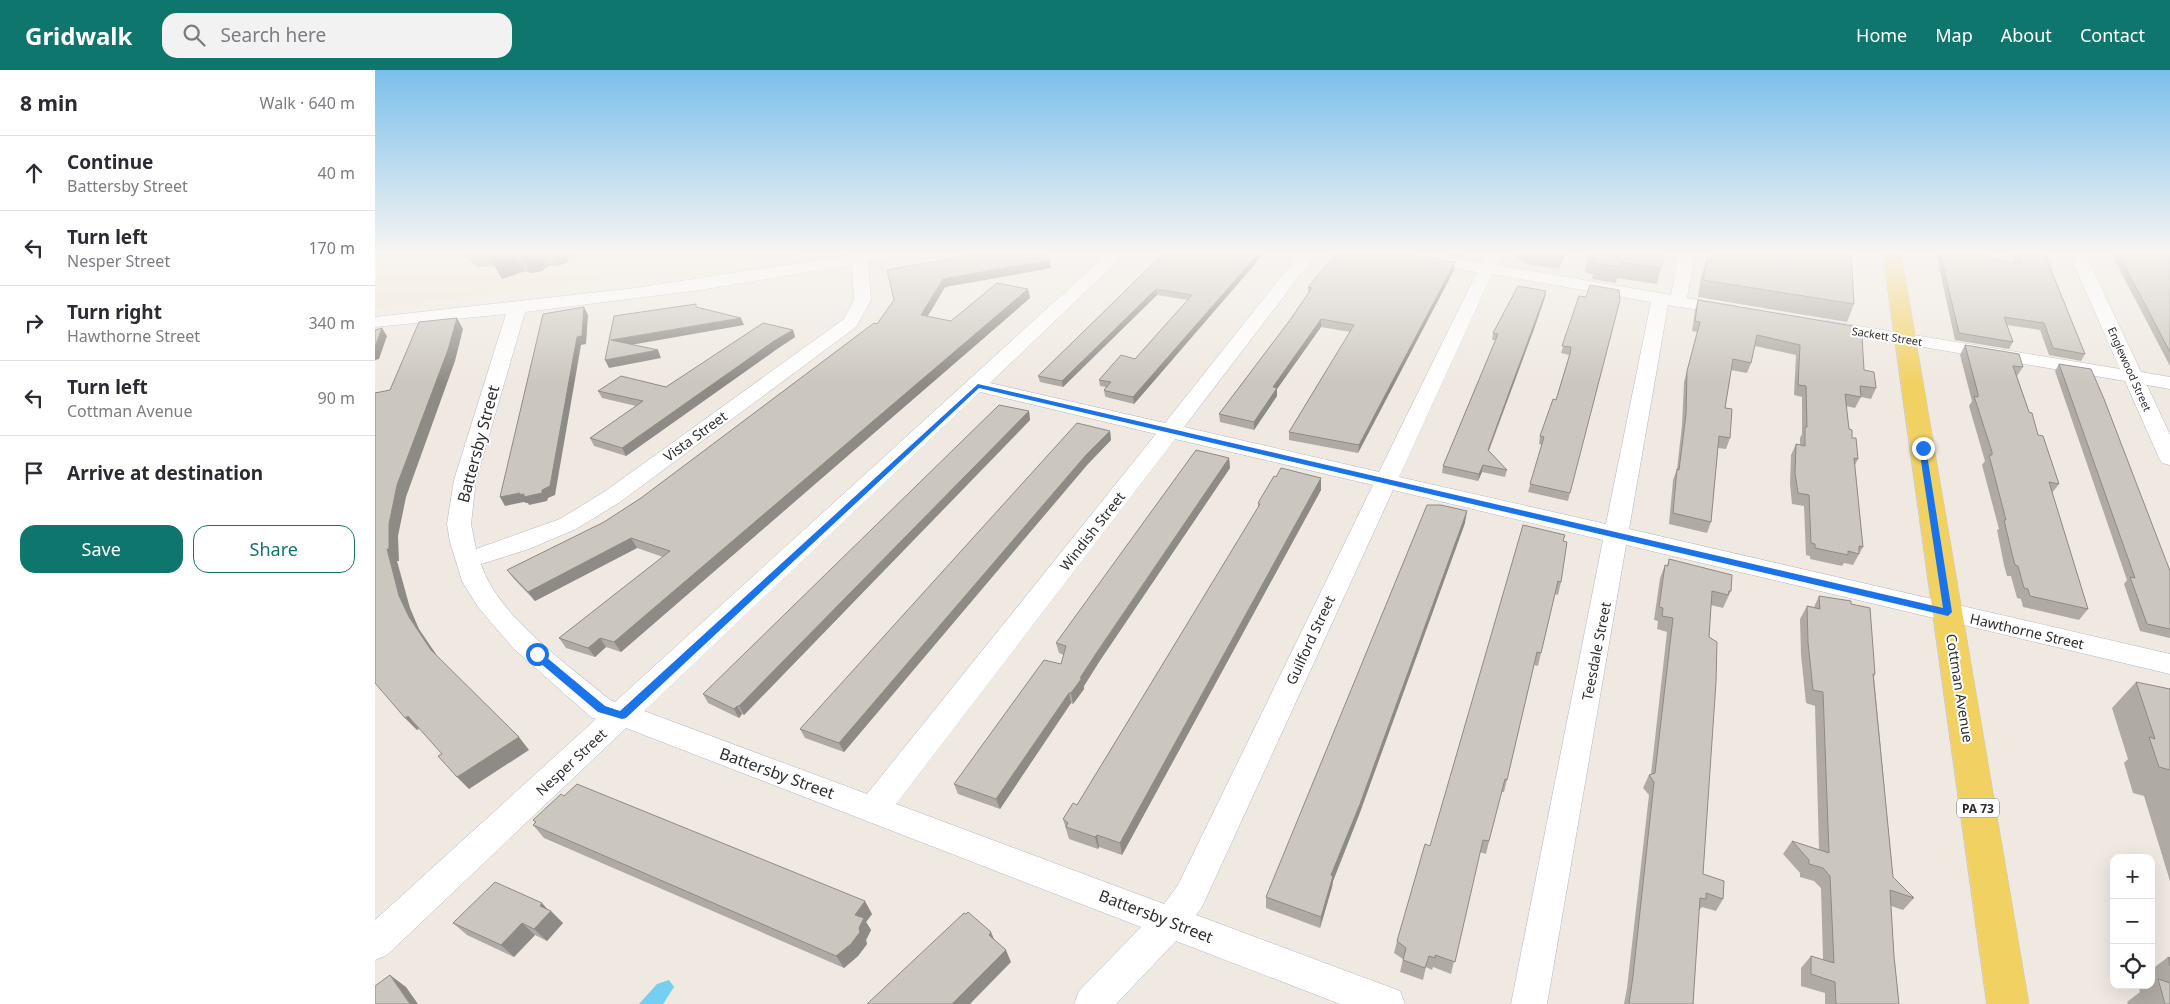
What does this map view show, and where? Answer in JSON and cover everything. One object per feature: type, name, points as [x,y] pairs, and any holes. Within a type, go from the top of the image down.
[{"type":"main road","name":"Cottman Avenue","points":[[1899,297],[2008,1004]]},
{"type":"street","points":[[375,322],[517,308],[598,297]]},
{"type":"street","name":"Vista Street","points":[[468,560],[521,543],[568,524],[612,497],[850,323],[861,309],[865,297]]},
{"type":"street","name":"Nesper Street","points":[[375,943],[978,386],[1072,297]]},
{"type":"street","name":"Windish Street","points":[[874,809],[1275,297]]},
{"type":"street","name":"Guilford Street","points":[[1093,1004],[1137,954],[1171,922],[1190,896],[1473,297]]},
{"type":"street","points":[[1658,297],[1747,312]]},
{"type":"street","name":"Englewood Street","points":[[2097,297],[2170,458]]},
{"type":"street","name":"Teesdale Street","points":[[1529,1004],[1618,535],[1669,299]]},
{"type":"street","name":"Battersby Street","points":[[517,308],[465,480],[460,504],[459,524],[462,542],[474,580],[487,601],[522,641],[601,709],[622,715],[874,809],[1387,1004]]},
{"type":"street","name":"Sackett Street","points":[[1805,322],[2170,383]]},
{"type":"street","name":"Hawthorne Street","points":[[978,386],[2170,664]]},
{"type":"shaded area","points":[[375,297],[467,297],[375,308]]},
{"type":"water","points":[[669,980],[674,987],[663,1004],[639,1004],[657,984]]},
{"type":"building","points":[[893,297],[932,297],[921,315],[951,321],[981,297],[1019,297],[614,642],[600,638],[588,648],[559,638],[670,551],[631,538],[528,592],[507,570],[604,522],[641,498],[874,323],[877,324],[894,300]]},
{"type":"building","points":[[1119,297],[1148,297],[1062,381],[1038,376]]},
{"type":"building","points":[[1191,297],[1221,297],[1133,397],[1104,390],[1111,382],[1099,380],[1121,355],[1135,359]]},
{"type":"building","points":[[1306,297],[1437,297],[1359,445],[1289,432],[1354,325],[1321,319],[1273,387],[1277,388],[1254,422],[1219,414]]},
{"type":"building","points":[[1512,297],[1544,297],[1488,450],[1507,470],[1483,465],[1479,474],[1443,466],[1498,334],[1493,333]]},
{"type":"building","points":[[1579,297],[1620,297],[1620,300],[1570,493],[1530,484],[1544,437],[1540,436],[1553,399],[1556,400],[1570,354],[1571,347],[1562,346]]},
{"type":"building","points":[[1807,297],[1854,297],[1854,304]]},
{"type":"building","points":[[1950,297],[2062,297],[2085,354],[2053,348],[2044,323],[2004,317],[2013,342],[1959,333]]},
{"type":"building","points":[[2141,297],[2170,297],[2170,352]]},
{"type":"building","points":[[1698,300],[1853,326],[1854,335],[1862,336],[1864,370],[1874,372],[1876,388],[1860,386],[1861,397],[1845,394],[1849,429],[1852,430],[1852,438],[1856,438],[1858,459],[1854,458],[1863,547],[1859,546],[1859,554],[1848,551],[1848,555],[1815,548],[1815,544],[1811,543],[1809,495],[1798,493],[1795,473],[1796,444],[1805,446],[1805,427],[1807,427],[1806,386],[1798,385],[1800,345],[1757,335],[1751,363],[1733,359],[1725,408],[1732,409],[1730,438],[1719,436],[1711,522],[1673,513],[1677,469],[1679,470],[1686,414],[1687,371],[1700,322],[1695,321]]},
{"type":"building","points":[[696,304],[696,307],[741,318],[611,340],[658,350],[605,360],[614,316]]},
{"type":"building","points":[[584,307],[582,336],[577,337],[550,486],[542,490],[542,493],[524,497],[524,494],[520,495],[520,493],[500,497],[543,314]]},
{"type":"building","points":[[457,318],[448,350],[397,485],[389,524],[389,549],[387,549],[399,596],[409,617],[431,650],[519,737],[457,777],[438,756],[442,754],[408,716],[405,718],[375,683],[375,393],[390,390],[419,322]]},
{"type":"building","points":[[763,323],[793,330],[774,341],[622,448],[590,438],[643,401],[598,391],[621,376],[666,387]]},
{"type":"building","points":[[382,328],[375,347],[375,330]]},
{"type":"building","points":[[1965,345],[2019,354],[2023,367],[2013,366],[2029,412],[2032,413],[2038,435],[2043,436],[2059,484],[2049,482],[2088,609],[2030,596],[2028,589],[2024,588],[2018,566],[2015,565],[2012,554],[2004,520],[2006,520],[1989,455],[1992,455],[1992,452],[1974,396],[1978,397],[1978,394]]},
{"type":"building","points":[[2059,364],[2091,369],[2104,399],[2170,571],[2170,629],[2147,624],[2130,577],[2135,578]]},
{"type":"building","points":[[999,405],[1029,411],[739,706],[734,709],[703,694]]},
{"type":"building","points":[[1077,423],[1110,431],[1086,455],[839,743],[800,729]]},
{"type":"building","points":[[1196,450],[1229,458],[1080,678],[1082,678],[1071,693],[1069,693],[996,799],[954,784],[1044,660],[1061,664],[1066,646],[1056,643]]},
{"type":"building","points":[[1281,468],[1321,478],[1120,843],[1066,827],[1068,823],[1063,819],[1073,803],[1077,805],[1260,504],[1258,503],[1274,476],[1276,477]]},
{"type":"building","points":[[1427,505],[1441,505],[1467,511],[1360,804],[1331,875],[1333,876],[1321,917],[1266,897]]},
{"type":"building","points":[[1523,525],[1565,535],[1563,541],[1567,542],[1561,582],[1558,581],[1541,653],[1537,652],[1507,780],[1505,779],[1489,841],[1483,840],[1455,962],[1435,955],[1435,958],[1429,956],[1425,968],[1403,960],[1406,948],[1397,941],[1425,844],[1430,846]]},
{"type":"building","points":[[1669,559],[1732,575],[1731,591],[1729,591],[1728,595],[1712,591],[1709,637],[1717,642],[1716,682],[1703,874],[1724,881],[1723,899],[1706,893],[1706,899],[1700,898],[1693,1004],[1629,1004],[1654,782],[1649,775],[1655,773],[1673,618],[1662,616],[1663,608],[1659,607],[1665,565],[1668,566]]},
{"type":"building","points":[[1819,596],[1851,601],[1851,604],[1870,608],[1875,674],[1873,674],[1893,877],[1914,898],[1890,890],[1899,1004],[1836,1004],[1835,982],[1811,974],[1811,956],[1834,963],[1830,876],[1823,868],[1809,864],[1809,860],[1792,841],[1829,853],[1823,692],[1813,690],[1808,642],[1807,606],[1820,609]]},
{"type":"building","points":[[2136,682],[2170,689],[2170,770],[2159,767],[2149,737],[2155,739]]},
{"type":"building","points":[[577,784],[865,901],[855,915],[864,918],[859,928],[860,932],[851,944],[836,956],[533,825],[536,822],[533,820],[561,794],[564,796]]},
{"type":"building","points":[[495,882],[542,903],[540,906],[551,911],[534,929],[522,923],[501,945],[453,923]]},
{"type":"building","points":[[968,912],[991,932],[989,935],[1006,950],[952,1004],[867,1004],[964,913]]},
{"type":"building","points":[[390,975],[410,1004],[375,1004],[375,986]]},
{"type":"building","points":[[2158,979],[2170,983],[2170,1004],[2165,1004]]},
{"type":"route","points":[[537,654],[601,709],[622,715],[978,386],[1948,612],[1923,448]]}]
